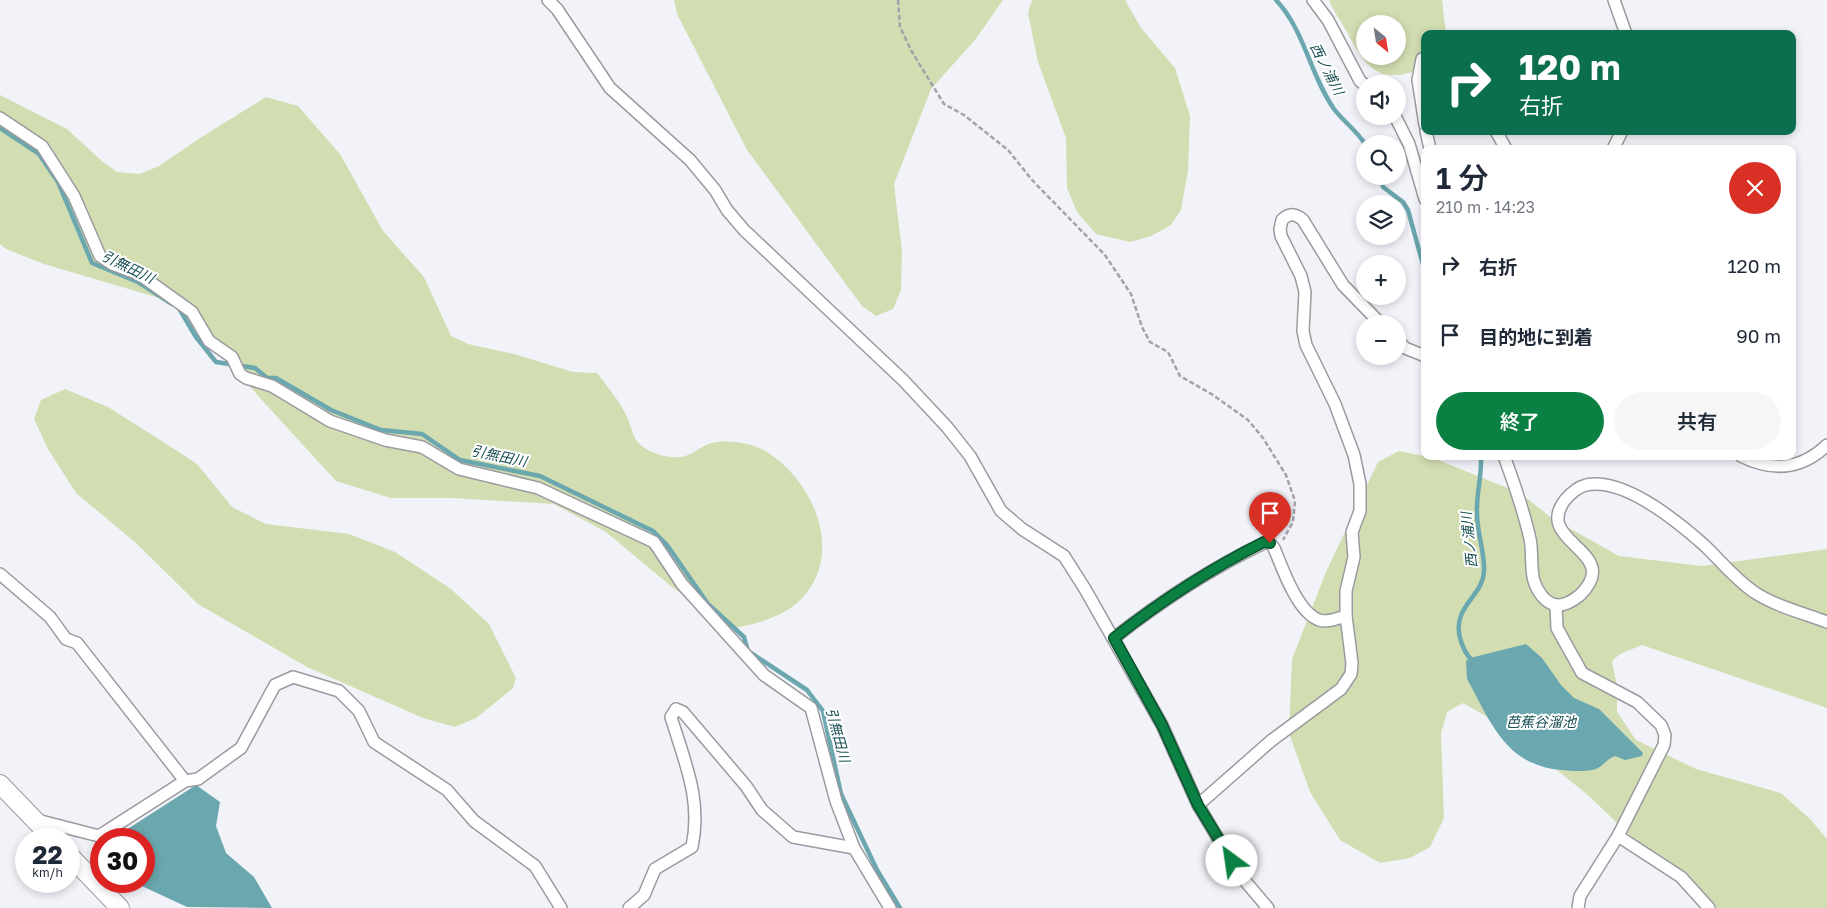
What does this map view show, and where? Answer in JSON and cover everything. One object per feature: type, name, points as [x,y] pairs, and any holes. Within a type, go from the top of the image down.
[{"type":"main road","points":[[0,784],[43,828]]},
{"type":"main road","points":[[80,867],[116,907]]},
{"type":"street","points":[[548,0],[557,9],[610,88],[690,160],[744,230],[903,380],[947,428],[970,456],[1001,511],[1022,529],[1064,556],[1114,638],[1162,725],[1198,805],[1240,875],[1268,908]]},
{"type":"street","points":[[1313,0],[1328,20],[1357,75]]},
{"type":"street","points":[[1614,0],[1625,30]]},
{"type":"street","points":[[1421,64],[1418,80],[1421,99]]},
{"type":"street","points":[[0,118],[42,146],[74,196],[100,256],[112,264],[139,274],[192,312],[209,342],[232,357],[240,374],[246,378],[272,386],[330,421],[385,440],[422,447],[459,469],[538,488],[654,542],[682,584],[764,675],[812,708],[836,801],[854,848],[890,908]]},
{"type":"street","points":[[1400,125],[1409,144],[1421,185]]},
{"type":"street","points":[[1198,805],[1272,740],[1347,682],[1352,663],[1346,616],[1346,592],[1354,557],[1352,532],[1360,511],[1360,484],[1354,455],[1335,404],[1306,345],[1303,331],[1306,292],[1301,276],[1282,236],[1280,229],[1282,220],[1291,214],[1297,215],[1303,220],[1343,285],[1372,315]]},
{"type":"street","points":[[1406,348],[1421,354]]},
{"type":"street","points":[[1748,460],[1756,464],[1793,467],[1817,454],[1827,445]]},
{"type":"street","points":[[1505,460],[1530,541],[1533,580],[1546,600],[1556,605],[1565,604],[1575,599],[1592,579],[1594,571],[1586,555],[1566,539],[1559,525],[1559,514],[1564,502],[1572,493],[1583,486],[1598,483],[1619,488],[1658,510],[1705,546],[1734,578],[1756,593],[1827,622]]},
{"type":"street","points":[[1114,638],[1146,613],[1225,562],[1264,542],[1270,543],[1274,548],[1290,587],[1307,611],[1319,620],[1330,620],[1346,616]]},
{"type":"street","points":[[0,574],[50,616],[66,639],[77,643],[185,781]]},
{"type":"street","points":[[1556,605],[1557,628],[1582,673],[1637,702],[1661,725],[1665,735],[1664,745],[1618,836],[1580,896],[1578,908]]},
{"type":"street","points":[[35,819],[98,836],[185,781],[198,779],[241,748],[275,685],[293,677],[339,691],[359,711],[374,742],[447,790],[474,820],[535,866],[561,908]]},
{"type":"street","points":[[629,908],[644,895],[655,869],[692,848],[696,826],[695,794],[671,717],[676,709],[683,712],[690,719],[746,786],[762,810],[794,837],[854,848]]},
{"type":"street","points":[[1618,836],[1682,877],[1709,908]]},
{"type":"path","points":[[898,0],[900,27],[912,52],[944,104],[964,115],[1008,150],[1032,180],[1105,255],[1131,294],[1142,327],[1150,342],[1168,352],[1180,376],[1214,395],[1248,420],[1263,438],[1286,475],[1295,501],[1293,522],[1281,544],[1274,548]]},
{"type":"green space","points":[[674,0],[1003,0],[975,40],[931,89],[894,184],[902,251],[901,290],[893,309],[876,316],[862,306],[747,150],[677,14]]},
{"type":"green space","points":[[1032,0],[1125,0],[1141,28],[1175,68],[1190,116],[1188,171],[1181,210],[1171,225],[1151,236],[1130,242],[1096,234],[1077,212],[1067,188],[1066,138],[1038,62],[1028,13]]},
{"type":"green space","points":[[1329,0],[1442,0],[1446,30],[1421,30],[1421,69],[1410,73],[1387,75],[1378,72],[1370,66],[1406,65],[1406,15],[1356,15],[1356,47]]},
{"type":"green space","points":[[0,95],[67,129],[103,162],[117,172],[140,174],[159,166],[266,97],[298,106],[340,154],[383,231],[424,277],[451,336],[468,344],[514,354],[573,372],[597,373],[622,408],[635,438],[642,446],[652,452],[668,457],[679,457],[688,455],[712,443],[732,442],[747,444],[761,449],[784,465],[799,482],[811,501],[819,522],[822,543],[820,565],[812,585],[797,603],[783,613],[757,623],[731,628],[672,587],[606,532],[554,504],[453,498],[391,498],[336,481],[260,398],[191,318],[159,298],[44,264],[6,249],[0,244]]},
{"type":"green space","points":[[65,389],[108,407],[197,464],[232,507],[266,524],[349,534],[395,552],[451,589],[489,624],[516,678],[513,688],[476,718],[455,727],[423,718],[307,667],[198,604],[136,543],[76,493],[48,449],[34,419],[41,400]]},
{"type":"green space","points":[[1399,451],[1421,456],[1421,460],[1438,460],[1520,493],[1553,519],[1619,556],[1702,566],[1827,549],[1827,708],[1642,645],[1620,654],[1612,661],[1617,686],[1617,712],[1636,740],[1696,769],[1781,793],[1811,820],[1827,839],[1827,908],[1712,908],[1667,871],[1589,796],[1524,743],[1463,703],[1447,712],[1441,733],[1444,818],[1430,847],[1410,858],[1380,863],[1340,840],[1310,792],[1289,733],[1292,659],[1326,572],[1378,462]]},
{"type":"water","name":"芭蕉谷溜池","points":[[1526,644],[1542,658],[1561,685],[1574,698],[1599,709],[1643,753],[1642,756],[1625,760],[1615,756],[1596,769],[1574,771],[1542,766],[1526,760],[1513,750],[1502,739],[1467,679],[1466,661],[1470,658]]},
{"type":"water","points":[[196,785],[220,802],[216,826],[226,853],[254,877],[272,908],[187,907],[155,892],[155,828],[129,828]]},
{"type":"waterway","name":"西ノ浦川","points":[[1276,0],[1294,25],[1326,96],[1334,109],[1358,135]]},
{"type":"waterway","name":"引無田川","points":[[0,128],[39,154],[58,182],[92,263],[138,282],[172,304]]},
{"type":"waterway","name":"西ノ浦川","points":[[1382,185],[1403,202],[1408,210],[1421,257]]},
{"type":"waterway","name":"引無田川","points":[[180,310],[196,337],[216,362],[255,368],[267,378],[276,378],[331,410],[381,430],[422,434],[460,460],[540,476],[653,531],[667,545],[708,604],[744,637],[748,651],[807,690],[823,711],[841,794],[877,870],[900,908]]},
{"type":"waterway","name":"西ノ浦川","points":[[1473,661],[1463,647],[1459,627],[1460,618],[1479,588],[1484,571],[1477,514],[1481,460]]},
{"type":"route","points":[[1232,861],[1198,805],[1162,725],[1114,638],[1146,613],[1225,562],[1264,542],[1270,543]]}]
